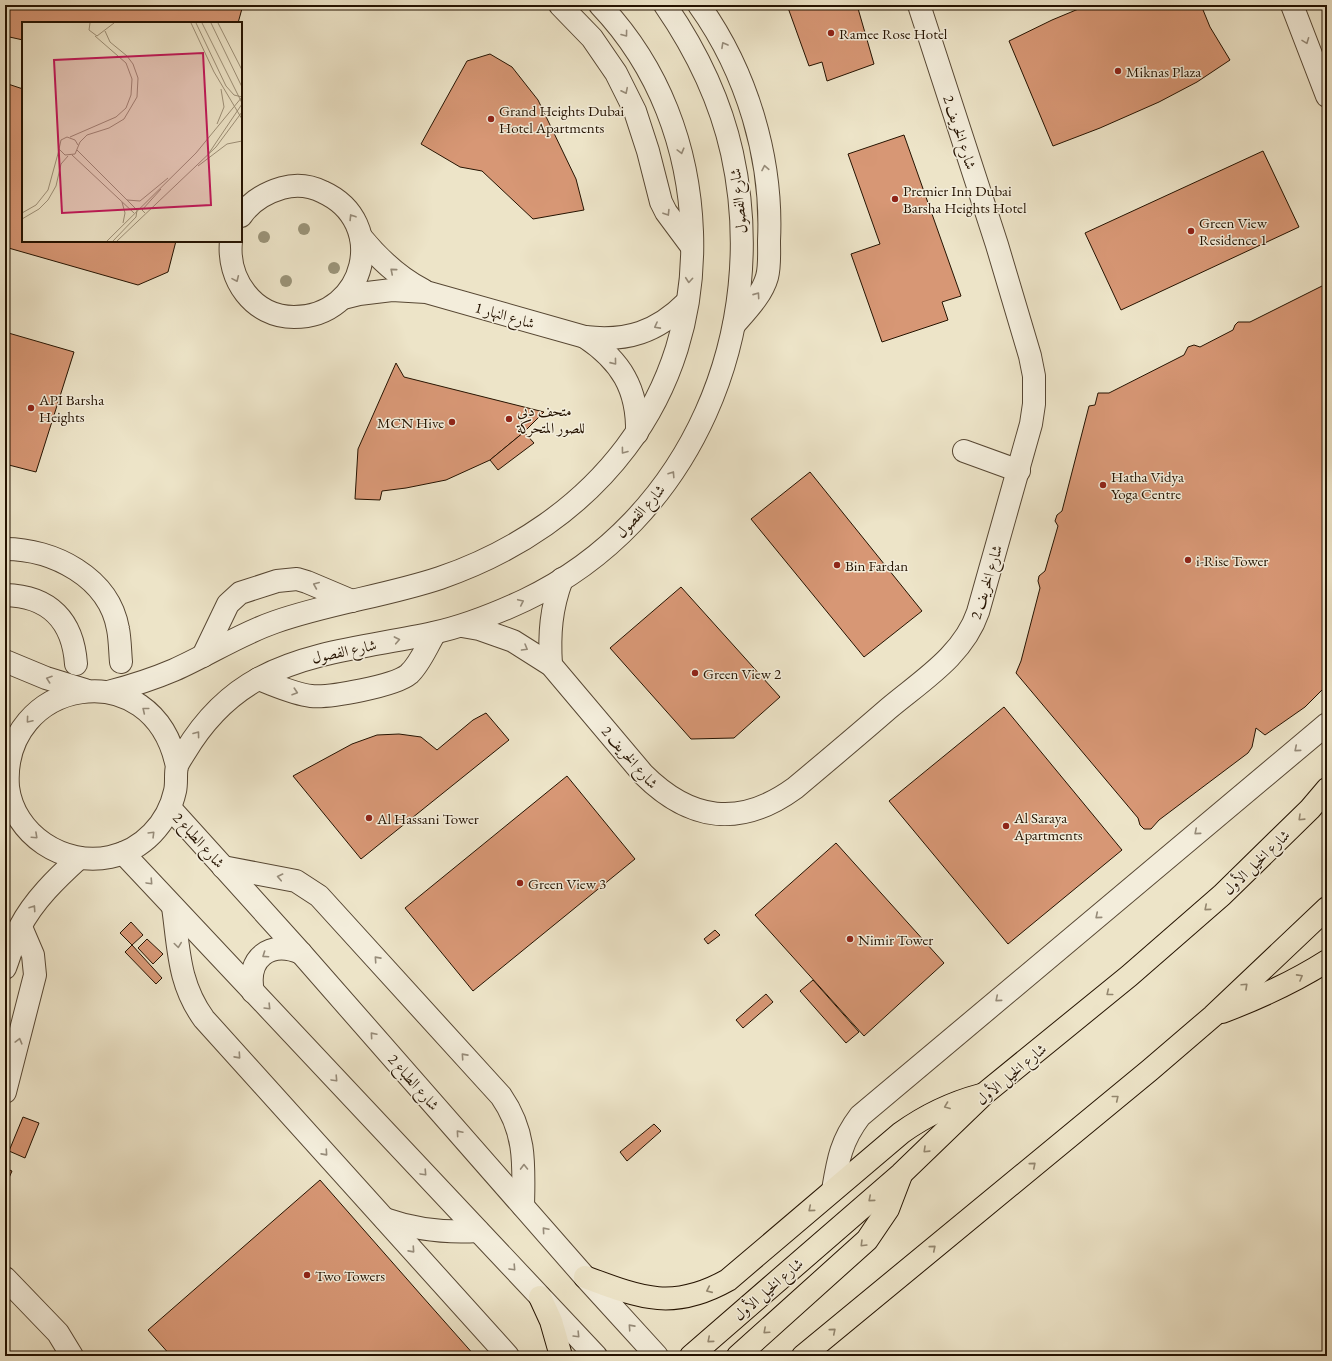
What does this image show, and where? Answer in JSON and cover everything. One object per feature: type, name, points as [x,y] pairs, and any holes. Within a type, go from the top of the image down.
[{"type":"main road","name":"شارع الخيل الأول","points":[[691,1356],[901,1174],[984,1094],[1129,976],[1222,895],[1310,809],[1327,789]]},
{"type":"main road","points":[[803,1356],[1214,1016],[1327,908]]},
{"type":"main road","points":[[1214,1016],[1258,999],[1301,977],[1327,961]]},
{"type":"main road","points":[[586,1277],[625,1292],[664,1299],[686,1297],[708,1291],[728,1280],[833,1190],[920,1119],[947,1106],[984,1094]]},
{"type":"main road","points":[[738,1356],[867,1240],[888,1209],[901,1174]]},
{"type":"main road","points":[[540,1297],[551,1321],[561,1356]]},
{"type":"street","points":[[560,5],[592,38],[616,73],[635,111],[648,151],[661,202],[666,212],[692,247]]},
{"type":"street","points":[[108,692],[147,680],[203,656],[273,622],[352,600],[398,591],[442,577],[485,559],[526,536],[564,510],[599,480],[637,433],[661,392],[677,348],[687,302],[692,247],[688,191],[685,167],[675,128],[660,91],[641,55],[616,22],[600,5]]},
{"type":"street","name":"شارع الفصول","points":[[176,767],[192,740],[210,716],[233,696],[258,679],[288,665],[319,655],[435,633],[462,626],[523,601],[562,579],[600,552],[633,523],[662,489],[687,451],[708,411],[723,369],[734,326],[740,282],[742,238],[739,195],[732,151],[719,109],[703,68],[665,5]]},
{"type":"street","points":[[700,5],[730,56],[747,97],[759,139],[767,182],[770,225],[767,278],[759,293],[734,326]]},
{"type":"street","name":"شارع الخريف 2","points":[[462,626],[479,629],[513,641],[551,665],[643,774],[660,791],[680,804],[704,812],[729,815],[755,810],[778,801],[929,676],[961,644],[974,624],[1019,471],[1031,424],[1034,404],[1034,376],[1030,356],[992,230],[919,5]]},
{"type":"street","points":[[1292,5],[1327,96]]},
{"type":"street","points":[[231,242],[230,253],[234,275],[239,286],[249,298],[274,314],[289,317],[305,317],[330,308],[343,298],[353,285],[360,270],[363,253],[361,237],[353,217],[343,204],[330,195],[316,189],[301,186],[286,186],[271,191],[245,205]]},
{"type":"street","name":"شارع النهار 1","points":[[361,237],[396,274],[426,292]]},
{"type":"street","name":"شارع النهار 1","points":[[343,298],[381,291],[426,292],[585,337],[603,339],[622,338],[658,326],[674,315],[687,302]]},
{"type":"street","name":"شارع النهار 1","points":[[585,337],[605,352],[626,378],[636,408],[637,433]]},
{"type":"street","points":[[964,451],[1019,471]]},
{"type":"street","points":[[5,549],[39,552],[60,560],[80,572],[98,588],[111,608],[118,628],[120,662]]},
{"type":"street","points":[[203,656],[228,604],[240,593],[277,581],[298,579],[352,600]]},
{"type":"street","points":[[551,665],[550,621],[562,579]]},
{"type":"street","points":[[5,595],[31,598],[46,606],[59,617],[69,631],[75,647],[76,664]]},
{"type":"street","points":[[258,679],[299,693],[321,696],[392,682],[408,674],[415,668],[435,633]]},
{"type":"street","points":[[5,661],[46,678],[86,690],[108,692],[125,697],[141,706],[155,718],[166,733],[173,749],[176,767],[176,788],[170,808],[159,827],[143,843],[123,854],[94,859],[79,858],[59,853],[42,843],[27,829],[16,812],[7,803],[9,753],[5,726]]},
{"type":"street","points":[[9,753],[18,734],[36,712],[46,704],[66,694],[86,690]]},
{"type":"street","points":[[833,1190],[842,1144],[850,1129],[860,1116],[1327,724]]},
{"type":"street","name":"شارع الطباع 2","points":[[170,808],[301,953],[523,1206],[658,1356]]},
{"type":"street","points":[[123,854],[596,1356]]},
{"type":"street","points":[[5,968],[20,927],[36,904],[56,880],[79,858]]},
{"type":"street","points":[[223,867],[296,881],[319,896],[501,1096],[511,1111],[518,1129],[522,1148],[523,1206]]},
{"type":"street","points":[[173,907],[184,981],[195,1007],[508,1356]]},
{"type":"street","points":[[5,1092],[36,975],[33,955],[20,927]]},
{"type":"street","points":[[253,992],[251,980],[253,969],[258,959],[268,952],[279,948],[290,948],[301,953]]},
{"type":"street","points":[[383,1218],[406,1226],[430,1231],[478,1231]]},
{"type":"street","points":[[5,1278],[58,1333],[72,1356]]},
{"type":"building","points":[[5,5],[243,5],[238,22],[22,22],[22,40],[5,36]]},
{"type":"building","name":"Ramee Rose Hotel","points":[[787,5],[857,5],[874,64],[827,81],[822,62],[809,66]]},
{"type":"building","name":"Miknas Plaza","points":[[1088,5],[1201,5],[1210,27],[1230,60],[1197,82],[1159,102],[1100,128],[1053,146],[1009,41],[1052,20]]},
{"type":"building","name":"Grand Heights Dubai Hotel Apartments","points":[[490,54],[512,67],[538,100],[576,179],[584,210],[533,219],[482,171],[460,167],[421,144],[467,61]]},
{"type":"building","points":[[5,83],[22,89],[22,242],[176,242],[168,272],[138,285],[5,247]]},
{"type":"building","name":"Premier Inn Dubai Barsha Heights Hotel","points":[[904,135],[961,296],[942,302],[948,320],[882,342],[851,254],[880,244],[848,154]]},
{"type":"building","name":"Green View Residence 1","points":[[1263,151],[1299,227],[1121,310],[1085,233]]},
{"type":"building","name":"i-Rise Tower","points":[[1324,285],[1327,285],[1327,689],[1322,690],[1305,707],[1265,735],[1256,728],[1252,747],[1248,753],[1159,820],[1151,829],[1144,829],[1140,825],[1138,818],[1016,673],[1021,661],[1040,588],[1038,581],[1039,576],[1045,571],[1058,526],[1055,521],[1057,515],[1062,511],[1089,406],[1095,405],[1098,393],[1109,393],[1184,355],[1188,347],[1194,345],[1200,347],[1233,330],[1238,322],[1250,322]]},
{"type":"building","name":"API Barsha Heights","points":[[5,332],[74,352],[36,472],[5,464]]},
{"type":"building","name":"MCN Hive","points":[[396,363],[404,377],[544,412],[524,432],[490,460],[446,480],[382,491],[380,500],[355,499],[358,449]]},
{"type":"building","points":[[524,432],[534,443],[498,470],[490,460]]},
{"type":"building","name":"Bin Fardan","points":[[810,472],[922,611],[864,657],[751,519]]},
{"type":"building","name":"Green View 2","points":[[681,587],[780,697],[734,738],[691,739],[610,648]]},
{"type":"building","name":"Al Saraya Apartments","points":[[1004,707],[1122,850],[1008,944],[889,801]]},
{"type":"building","name":"Al Hassani Tower","points":[[486,713],[509,740],[361,859],[293,776],[352,744],[377,735],[399,734],[421,737],[437,750],[473,720]]},
{"type":"building","name":"Green View 3","points":[[567,776],[635,859],[473,991],[405,908]]},
{"type":"building","name":"Nimir Tower","points":[[836,843],[944,963],[864,1036],[755,915]]},
{"type":"building","points":[[131,922],[143,935],[132,945],[120,933]]},
{"type":"building","points":[[715,930],[720,935],[708,944],[704,939]]},
{"type":"building","points":[[147,939],[163,954],[153,964],[138,948]]},
{"type":"building","points":[[132,945],[162,978],[156,984],[125,952]]},
{"type":"building","points":[[813,980],[859,1032],[846,1043],[800,991]]},
{"type":"building","points":[[766,994],[773,1002],[743,1028],[736,1020]]},
{"type":"building","points":[[23,1117],[39,1123],[25,1158],[9,1151]]},
{"type":"building","points":[[654,1124],[661,1131],[627,1161],[620,1152]]},
{"type":"building","points":[[5,1168],[12,1171],[5,1187]]},
{"type":"building","name":"Two Towers","points":[[320,1180],[475,1356],[171,1356],[148,1330]]},
{"type":"place","name":"Ramee Rose Hotel","points":[[831,33]]},
{"type":"place","name":"Miknas Plaza","points":[[1118,71]]},
{"type":"place","name":"Grand Heights Dubai Hotel Apartments","points":[[491,119]]},
{"type":"place","name":"Premier Inn Dubai Barsha Heights Hotel","points":[[895,199]]},
{"type":"place","name":"Green View Residence 1","points":[[1191,231]]},
{"type":"place","name":"API Barsha Heights","points":[[31,408]]},
{"type":"place","name":"متحف دبي للصور المتحركة","points":[[509,419]]},
{"type":"place","name":"MCN Hive","points":[[452,422]]},
{"type":"place","name":"Hatha Vidya Yoga Centre","points":[[1103,485]]},
{"type":"place","name":"i-Rise Tower","points":[[1188,560]]},
{"type":"place","name":"Bin Fardan","points":[[837,565]]},
{"type":"place","name":"Green View 2","points":[[695,673]]},
{"type":"place","name":"Al Hassani Tower","points":[[369,818]]},
{"type":"place","name":"Al Saraya Apartments","points":[[1006,826]]},
{"type":"place","name":"Green View 3","points":[[520,883]]},
{"type":"place","name":"Nimir Tower","points":[[850,939]]},
{"type":"place","name":"Two Towers","points":[[307,1275]]}]
